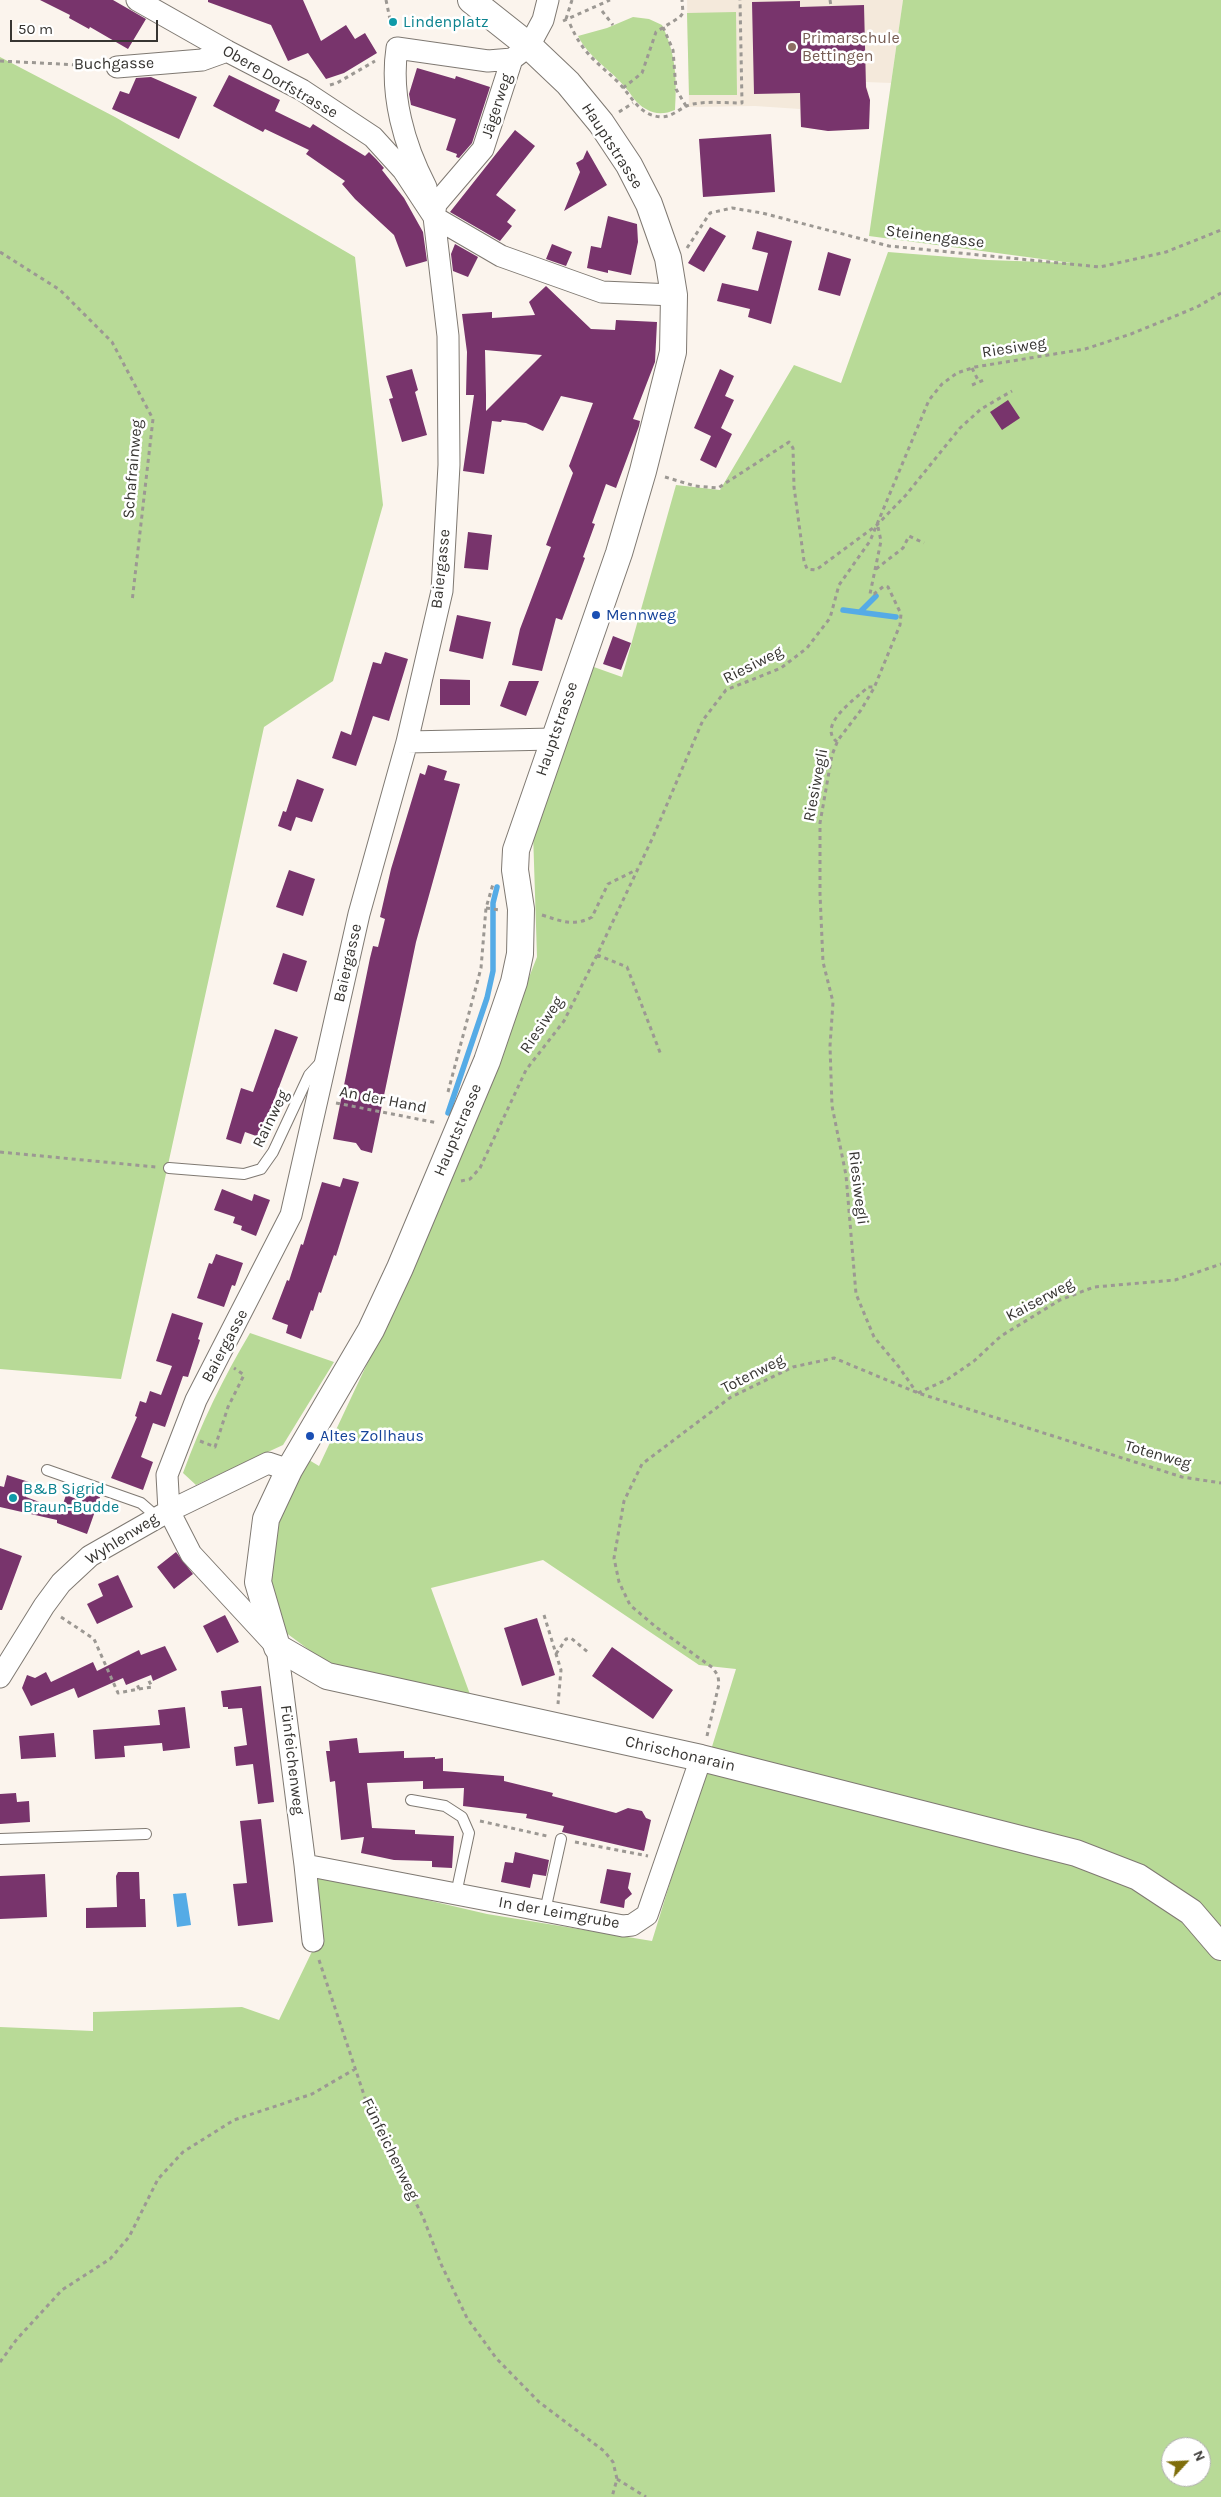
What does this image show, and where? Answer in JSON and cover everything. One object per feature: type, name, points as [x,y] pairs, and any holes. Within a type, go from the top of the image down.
[{"type":"street","name":"Obere Dorfstrasse","points":[[137,0],[227,52],[302,90],[373,137],[403,170],[435,211],[501,256],[602,292],[674,295]]},
{"type":"street","name":"Hauptstrasse","points":[[285,1479],[371,1330],[487,1061],[514,982],[520,954],[509,909],[516,879],[516,850],[619,553],[643,471],[672,352],[674,295],[668,258],[649,204],[629,166],[601,124],[568,83],[521,52],[470,0]]},
{"type":"street","name":"Jägerweg","points":[[435,211],[483,149],[521,52],[545,10]]},
{"type":"street","points":[[435,211],[403,133],[394,70],[397,48],[488,61],[521,52]]},
{"type":"street","name":"Buchgasse","points":[[117,67],[202,60],[227,52]]},
{"type":"street","name":"Baiergasse","points":[[277,1647],[191,1554],[163,1514],[167,1475],[196,1400],[291,1215],[359,914],[407,742],[442,591],[449,465],[448,336],[435,211]]},
{"type":"street","points":[[407,742],[554,740]]},
{"type":"street","name":"Wyhlenweg","points":[[0,1676],[44,1606],[61,1584],[90,1556],[163,1514],[268,1463],[285,1479]]},
{"type":"street","points":[[277,1647],[258,1582],[266,1519],[285,1479]]},
{"type":"street","name":"Chrischonarain","points":[[277,1647],[328,1676],[701,1758],[1076,1853],[1138,1877],[1191,1912],[1221,1947]]},
{"type":"street","name":"Fünfeichenweg","points":[[277,1647],[305,1865],[312,1941]]},
{"type":"street","name":"In der Leimgrube","points":[[305,1865],[623,1926],[640,1922],[647,1916],[701,1758]]},
{"type":"lane","name":"Rainweg","points":[[170,1168],[244,1174],[261,1169],[273,1152],[309,1075],[326,1056]]},
{"type":"lane","points":[[47,1470],[141,1503],[163,1514]]},
{"type":"lane","points":[[411,1800],[445,1806],[462,1817],[469,1833],[456,1894]]},
{"type":"lane","points":[[0,1839],[146,1834]]},
{"type":"lane","points":[[545,1911],[561,1839]]},
{"type":"path","points":[[336,83],[397,48],[386,0]]},
{"type":"path","points":[[566,19],[572,0]]},
{"type":"path","points":[[545,10],[554,24],[610,0]]},
{"type":"path","points":[[623,88],[642,73],[653,36],[663,27],[680,17],[682,0]]},
{"type":"path","points":[[570,24],[582,49],[623,88],[633,103],[651,114],[667,116],[686,106],[697,104],[742,103],[740,0]]},
{"type":"path","points":[[830,0],[831,6]]},
{"type":"path","points":[[602,11],[613,25]]},
{"type":"path","points":[[663,27],[673,50],[676,89],[686,106]]},
{"type":"path","name":"Buchgasse","points":[[0,61],[117,67]]},
{"type":"path","name":"Steinengasse","points":[[668,258],[684,252],[710,213],[732,208],[762,213],[889,246],[1100,267],[1166,252],[1221,230]]},
{"type":"path","name":"Schafrainweg","points":[[0,252],[60,290],[112,342],[153,419],[132,602]]},
{"type":"path","name":"Riesiweg","points":[[439,1176],[457,1181],[470,1179],[480,1168],[526,1070],[564,1021],[597,955],[638,868],[703,720],[726,690],[781,668],[807,648],[830,618],[839,585],[870,541],[930,400],[957,373],[972,368],[1085,349],[1147,328],[1197,307],[1221,293]]},
{"type":"path","points":[[972,368],[979,382]]},
{"type":"path","points":[[972,385],[986,379]]},
{"type":"path","points":[[643,471],[695,486],[718,488],[789,442],[793,448],[794,487],[804,562],[807,569],[816,570],[877,525],[906,495],[960,428],[981,409],[1012,391]]},
{"type":"path","name":"Riesiwegli","points":[[877,525],[880,541],[870,594],[874,594],[884,586],[888,587],[900,614],[900,625],[874,687],[861,710],[837,742],[832,755],[820,823],[820,894],[823,962],[833,1002],[830,1046],[832,1106],[846,1176],[856,1294],[874,1337],[900,1367],[918,1393]]},
{"type":"path","points":[[875,569],[903,548],[909,536],[924,543]]},
{"type":"path","points":[[837,742],[833,739],[831,730],[839,713],[868,687],[874,687]]},
{"type":"path","points":[[487,908],[509,909],[567,924],[579,923],[592,916],[608,884],[638,868]]},
{"type":"path","points":[[446,1098],[481,968],[487,908],[496,876]]},
{"type":"path","points":[[597,955],[627,967],[661,1055]]},
{"type":"path","name":"An der Hand","points":[[316,1099],[442,1124],[443,1116]]},
{"type":"path","points":[[0,1152],[170,1168]]},
{"type":"path","name":"Kaiserweg","points":[[918,1393],[948,1379],[974,1361],[1001,1336],[1060,1300],[1094,1287],[1174,1280],[1221,1264]]},
{"type":"path","points":[[182,1435],[215,1447],[228,1407],[244,1375],[219,1358]]},
{"type":"path","name":"Totenweg","points":[[701,1758],[719,1684],[718,1676],[703,1659],[656,1628],[630,1605],[618,1582],[614,1558],[624,1501],[642,1464],[731,1396],[792,1366],[834,1358],[918,1393],[1182,1477],[1221,1483]]},
{"type":"path","points":[[44,1606],[94,1639],[118,1693],[152,1687],[148,1679]]},
{"type":"path","points":[[544,1615],[561,1670],[558,1704]]},
{"type":"path","points":[[556,1654],[566,1639],[571,1638],[589,1653]]},
{"type":"path","points":[[137,1684],[139,1689]]},
{"type":"path","name":"Fünfeichenweg","points":[[312,1941],[369,2110],[423,2217],[441,2264],[467,2318],[496,2358],[539,2402],[604,2451],[613,2462],[617,2479]]},
{"type":"path","points":[[0,2362],[17,2339],[62,2290],[110,2258],[129,2237],[158,2179],[183,2152],[234,2120],[312,2094],[355,2069]]},
{"type":"path","points":[[612,2497],[617,2479],[646,2497]]},
{"type":"shaded area","name":"Primarschule Bettingen","points":[[687,0],[903,0],[891,83],[866,82],[870,100],[869,129],[828,131],[801,127],[800,109],[755,106],[689,107]]},
{"type":"green space","points":[[903,0],[1221,0],[1221,2497],[0,2497],[0,2027],[93,2031],[93,2012],[242,2007],[279,2020],[319,1937],[315,1874],[487,1914],[652,1941],[736,1669],[699,1665],[543,1560],[431,1588],[471,1697],[328,1664],[285,1632],[270,1577],[277,1521],[309,1460],[319,1466],[406,1281],[454,1168],[537,957],[533,832],[591,666],[622,677],[676,485],[720,490],[794,365],[841,383],[888,252],[988,260],[1072,263],[869,236]]},
{"type":"green space","points":[[736,12],[737,95],[689,95],[687,13]]},
{"type":"green space","points":[[633,17],[649,19],[662,25],[667,36],[673,56],[676,88],[675,110],[657,113],[643,107],[619,80],[593,57],[578,36],[607,28]]},
{"type":"green space","points":[[0,57],[115,117],[355,257],[383,505],[333,681],[264,727],[121,1379],[0,1369]]},
{"type":"green space","points":[[250,1333],[334,1362],[283,1445],[196,1485],[183,1473],[213,1402]]},
{"type":"water","points":[[186,1893],[191,1925],[177,1927],[173,1894]]},
{"type":"building","points":[[40,0],[113,0],[146,19],[128,49],[90,27],[89,29],[69,18],[70,15]]},
{"type":"building","points":[[208,0],[303,0],[321,41],[346,25],[355,39],[365,33],[377,53],[344,73],[326,79],[308,53],[288,61],[271,25],[208,2]]},
{"type":"building","points":[[800,1],[800,7],[864,5],[866,87],[870,100],[869,129],[828,131],[801,127],[800,93],[754,94],[752,2]]},
{"type":"building","points":[[417,68],[455,79],[456,76],[490,87],[472,143],[459,158],[456,157],[457,154],[446,150],[456,119],[411,105],[409,94]]},
{"type":"building","points":[[229,75],[280,100],[275,111],[310,128],[313,124],[365,156],[369,152],[384,168],[382,170],[404,198],[423,232],[427,261],[406,267],[394,235],[355,199],[342,184],[345,181],[306,154],[309,150],[265,129],[263,132],[213,106]]},
{"type":"building","points":[[151,77],[197,97],[179,139],[112,109],[120,91],[129,94],[136,78]]},
{"type":"building","points":[[515,130],[535,146],[496,195],[516,210],[507,222],[512,226],[500,241],[450,212]]},
{"type":"building","points":[[771,134],[775,192],[703,197],[699,139]]},
{"type":"building","points":[[587,150],[607,185],[564,211],[580,172],[576,163],[583,159]]},
{"type":"building","points":[[608,216],[637,224],[638,242],[631,275],[608,270],[608,273],[587,268],[591,246],[601,248]]},
{"type":"building","points":[[710,227],[726,236],[704,272],[688,263]]},
{"type":"building","points":[[757,231],[792,241],[771,324],[748,317],[750,309],[717,301],[722,283],[758,291],[768,253],[752,249]]},
{"type":"building","points":[[455,244],[478,257],[468,277],[453,271],[451,254]]},
{"type":"building","points":[[552,244],[572,252],[566,266],[546,259]]},
{"type":"building","points":[[828,252],[851,259],[840,296],[818,290]]},
{"type":"building","points":[[546,286],[591,329],[615,330],[616,320],[657,322],[655,362],[633,419],[640,421],[639,426],[616,488],[606,484],[592,523],[595,524],[583,557],[585,558],[562,620],[556,618],[542,671],[512,665],[520,629],[551,547],[546,545],[573,473],[569,466],[593,403],[561,396],[543,431],[526,423],[502,420],[501,422],[492,421],[484,474],[463,471],[474,395],[466,395],[467,352],[462,314],[492,312],[492,318],[535,315],[529,302]],"holes":[[[485,350],[542,355],[486,411]]]},
{"type":"building","points":[[412,369],[418,390],[415,392],[427,435],[402,442],[389,399],[393,398],[386,376]]},
{"type":"building","points":[[720,369],[734,376],[725,396],[734,400],[721,428],[732,434],[716,468],[700,460],[711,436],[694,428]]},
{"type":"building","points":[[1008,400],[1020,418],[1002,430],[990,412]]},
{"type":"building","points":[[468,532],[492,535],[488,570],[464,568]]},
{"type":"building","points":[[457,615],[491,622],[483,659],[449,651]]},
{"type":"building","points":[[613,636],[631,643],[621,670],[603,664]]},
{"type":"building","points":[[385,652],[408,659],[389,721],[373,716],[356,766],[332,758],[341,731],[351,735],[373,662],[381,664]]},
{"type":"building","points":[[440,679],[470,680],[470,705],[440,705]]},
{"type":"building","points":[[509,681],[539,681],[526,716],[500,706]]},
{"type":"building","points":[[428,765],[447,771],[444,780],[460,784],[416,942],[372,1153],[361,1150],[356,1143],[333,1139],[370,958],[373,946],[378,947],[385,919],[380,917],[391,869],[420,773],[425,775]]},
{"type":"building","points":[[297,779],[324,789],[312,822],[296,817],[291,831],[278,826],[283,811],[286,812]]},
{"type":"building","points":[[289,870],[315,879],[303,916],[276,907]]},
{"type":"building","points":[[283,953],[307,961],[297,992],[273,984]]},
{"type":"building","points":[[275,1029],[298,1037],[263,1129],[259,1137],[245,1132],[241,1144],[226,1139],[241,1088],[253,1092]]},
{"type":"building","points":[[343,1178],[359,1182],[336,1256],[334,1255],[321,1293],[319,1292],[313,1311],[311,1310],[301,1339],[286,1333],[288,1325],[272,1319],[287,1280],[289,1281],[301,1244],[303,1245],[322,1182],[340,1187]]},
{"type":"building","points":[[222,1189],[252,1201],[254,1194],[270,1200],[256,1236],[241,1230],[242,1226],[233,1223],[235,1217],[214,1210]]},
{"type":"building","points":[[216,1254],[243,1263],[235,1286],[232,1285],[224,1307],[197,1298],[209,1263],[212,1264]]},
{"type":"building","points":[[172,1313],[203,1323],[198,1339],[200,1340],[188,1377],[183,1376],[165,1427],[153,1423],[141,1457],[153,1462],[143,1490],[111,1478],[137,1417],[135,1416],[140,1401],[146,1403],[150,1391],[161,1395],[172,1366],[156,1361]]},
{"type":"building","points":[[7,1475],[29,1482],[26,1497],[61,1510],[66,1495],[82,1501],[85,1491],[100,1497],[87,1534],[57,1523],[57,1520],[0,1507],[0,1486],[4,1487]]},
{"type":"building","points":[[0,1548],[22,1556],[2,1610],[0,1610]]},
{"type":"building","points":[[176,1552],[193,1574],[174,1589],[157,1567]]},
{"type":"building","points":[[118,1575],[133,1607],[97,1624],[87,1604],[103,1596],[98,1584]]},
{"type":"building","points":[[225,1615],[239,1642],[217,1653],[203,1626]]},
{"type":"building","points":[[537,1618],[555,1675],[522,1686],[504,1628]]},
{"type":"building","points":[[165,1646],[177,1670],[153,1681],[151,1675],[126,1685],[123,1678],[78,1698],[74,1688],[31,1706],[22,1688],[27,1675],[35,1678],[46,1672],[51,1682],[93,1662],[97,1671],[139,1650],[141,1655]]},
{"type":"building","points":[[612,1647],[673,1690],[653,1719],[592,1676]]},
{"type":"building","points":[[261,1686],[274,1802],[258,1804],[253,1764],[236,1766],[234,1747],[247,1745],[242,1708],[228,1709],[228,1707],[223,1707],[221,1691]]},
{"type":"building","points":[[185,1707],[190,1748],[163,1751],[162,1743],[124,1746],[125,1757],[95,1759],[93,1730],[160,1725],[158,1710]]},
{"type":"building","points":[[54,1733],[56,1757],[21,1759],[19,1736]]},
{"type":"building","points":[[357,1738],[359,1753],[404,1751],[404,1758],[443,1758],[443,1771],[504,1776],[504,1781],[553,1793],[552,1796],[616,1813],[628,1808],[642,1811],[646,1818],[651,1820],[644,1851],[562,1832],[564,1826],[526,1818],[527,1814],[463,1806],[464,1788],[423,1789],[423,1781],[367,1783],[372,1828],[415,1830],[415,1834],[454,1836],[452,1868],[432,1867],[432,1861],[394,1860],[361,1853],[364,1837],[341,1840],[335,1781],[330,1782],[326,1751],[330,1751],[329,1741]]},
{"type":"building","points":[[16,1793],[17,1802],[29,1801],[30,1822],[0,1824],[0,1794]]},
{"type":"building","points":[[261,1819],[273,1922],[238,1926],[233,1884],[247,1883],[240,1821]]},
{"type":"building","points":[[515,1852],[549,1860],[546,1876],[533,1874],[530,1888],[501,1882],[505,1862],[513,1863]]},
{"type":"building","points":[[607,1869],[631,1873],[628,1888],[632,1894],[625,1900],[624,1908],[600,1903]]},
{"type":"building","points":[[118,1872],[139,1872],[140,1899],[145,1899],[146,1927],[86,1928],[86,1908],[117,1907],[116,1876]]},
{"type":"building","points":[[45,1874],[47,1917],[0,1919],[0,1876]]},
{"type":"waterway","points":[[860,612],[876,596]]},
{"type":"waterway","points":[[843,610],[896,617]]},
{"type":"waterway","points":[[448,1113],[487,998],[493,971],[493,903],[497,887]]},
{"type":"place","name":"Lindenplatz","points":[[393,22]]},
{"type":"place","name":"Primarschule Bettingen","points":[[792,47]]},
{"type":"place","name":"Mennweg","points":[[596,615]]},
{"type":"place","name":"Altes Zollhaus","points":[[310,1436]]},
{"type":"place","name":"B&B Sigrid Braun-Budde","points":[[13,1498]]}]
